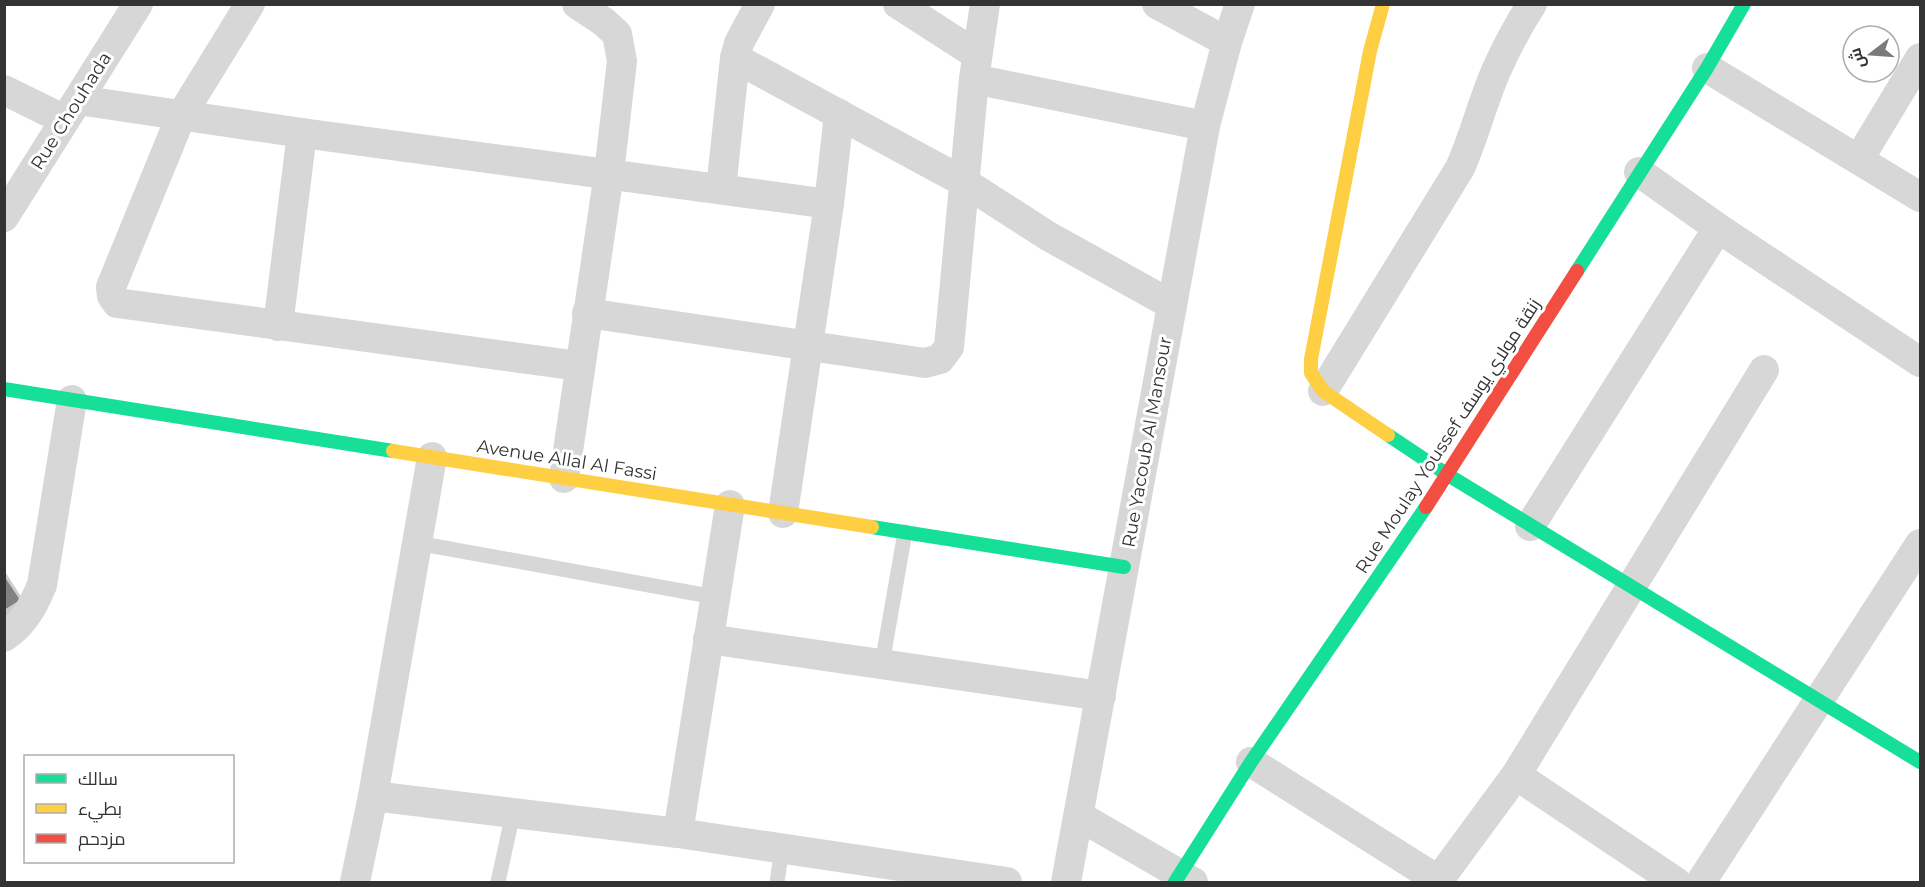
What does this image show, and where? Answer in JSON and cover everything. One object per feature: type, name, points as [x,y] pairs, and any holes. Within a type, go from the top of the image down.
[{"type":"street","name":"Rue Chouhada","points":[[4,217],[138,4]]},
{"type":"street","points":[[250,4],[181,116],[111,287],[112,296],[117,303],[124,306],[579,366]]},
{"type":"street","points":[[564,478],[609,173],[622,62],[617,34],[577,4]]},
{"type":"street","points":[[721,189],[735,58],[739,43],[760,4]]},
{"type":"street","points":[[898,4],[975,67],[1205,126]]},
{"type":"street","points":[[587,313],[925,363],[940,359],[949,347],[975,67],[985,4]]},
{"type":"street","name":"Rue Yacoub Al Mansour","points":[[1066,882],[1205,126],[1227,42],[1240,4]]},
{"type":"street","points":[[1383,4],[1368,62],[1311,359],[1311,373],[1323,391],[1448,475],[1530,526],[1920,762]]},
{"type":"street","points":[[1323,391],[1460,168],[1496,71],[1512,37],[1532,4]]},
{"type":"street","name":"Rue Moulay Youssef زنقة مولاي يوسف","points":[[1183,880],[1251,762],[1448,475],[1707,68],[1744,4]]},
{"type":"street","points":[[1173,9],[1227,42]]},
{"type":"street","points":[[735,58],[964,182],[1048,236],[1172,305]]},
{"type":"street","points":[[1858,159],[1920,58]]},
{"type":"street","points":[[1707,68],[1920,196]]},
{"type":"street","points":[[4,90],[71,110],[181,116],[828,204]]},
{"type":"street","points":[[783,513],[839,114]]},
{"type":"street","points":[[278,326],[302,133]]},
{"type":"street","points":[[1639,172],[1718,228],[1920,362]]},
{"type":"street","points":[[1530,526],[1718,228]]},
{"type":"street","points":[[1251,762],[1440,881],[1516,775],[1764,370]]},
{"type":"street","name":"Avenue Allal Al Fassi","points":[[4,389],[1124,567]]},
{"type":"street","points":[[4,637],[17,628],[31,609],[42,585],[72,400]]},
{"type":"street","points":[[355,882],[373,796],[432,457]]},
{"type":"street","points":[[678,833],[730,505]]},
{"type":"street","points":[[1701,882],[1920,544]]},
{"type":"street","points":[[708,639],[1101,696]]},
{"type":"street","points":[[1516,775],[1676,882]]},
{"type":"street","points":[[373,796],[678,833],[1007,882]]},
{"type":"street","points":[[1078,816],[1183,880]]},
{"type":"lane","points":[[882,664],[905,532]]},
{"type":"lane","points":[[417,543],[715,597]]},
{"type":"lane","points":[[498,882],[513,813]]},
{"type":"lane","points":[[777,882],[782,848]]},
{"type":"building","points":[[4,576],[20,600],[4,610]]},
{"type":"traffic: fast","points":[[1577,271],[1707,68],[1744,4]]},
{"type":"traffic: fast","points":[[4,389],[393,451]]},
{"type":"traffic: fast","points":[[1388,435],[1448,475],[1920,762]]},
{"type":"traffic: fast","points":[[1175,882],[1251,762],[1426,507]]},
{"type":"traffic: fast","points":[[872,527],[1124,567]]},
{"type":"traffic: slow","points":[[1383,4],[1370,51],[1311,359],[1311,373],[1323,391],[1388,435]]},
{"type":"traffic: slow","points":[[393,451],[872,527]]},
{"type":"traffic: jam","points":[[1426,507],[1577,271]]}]
